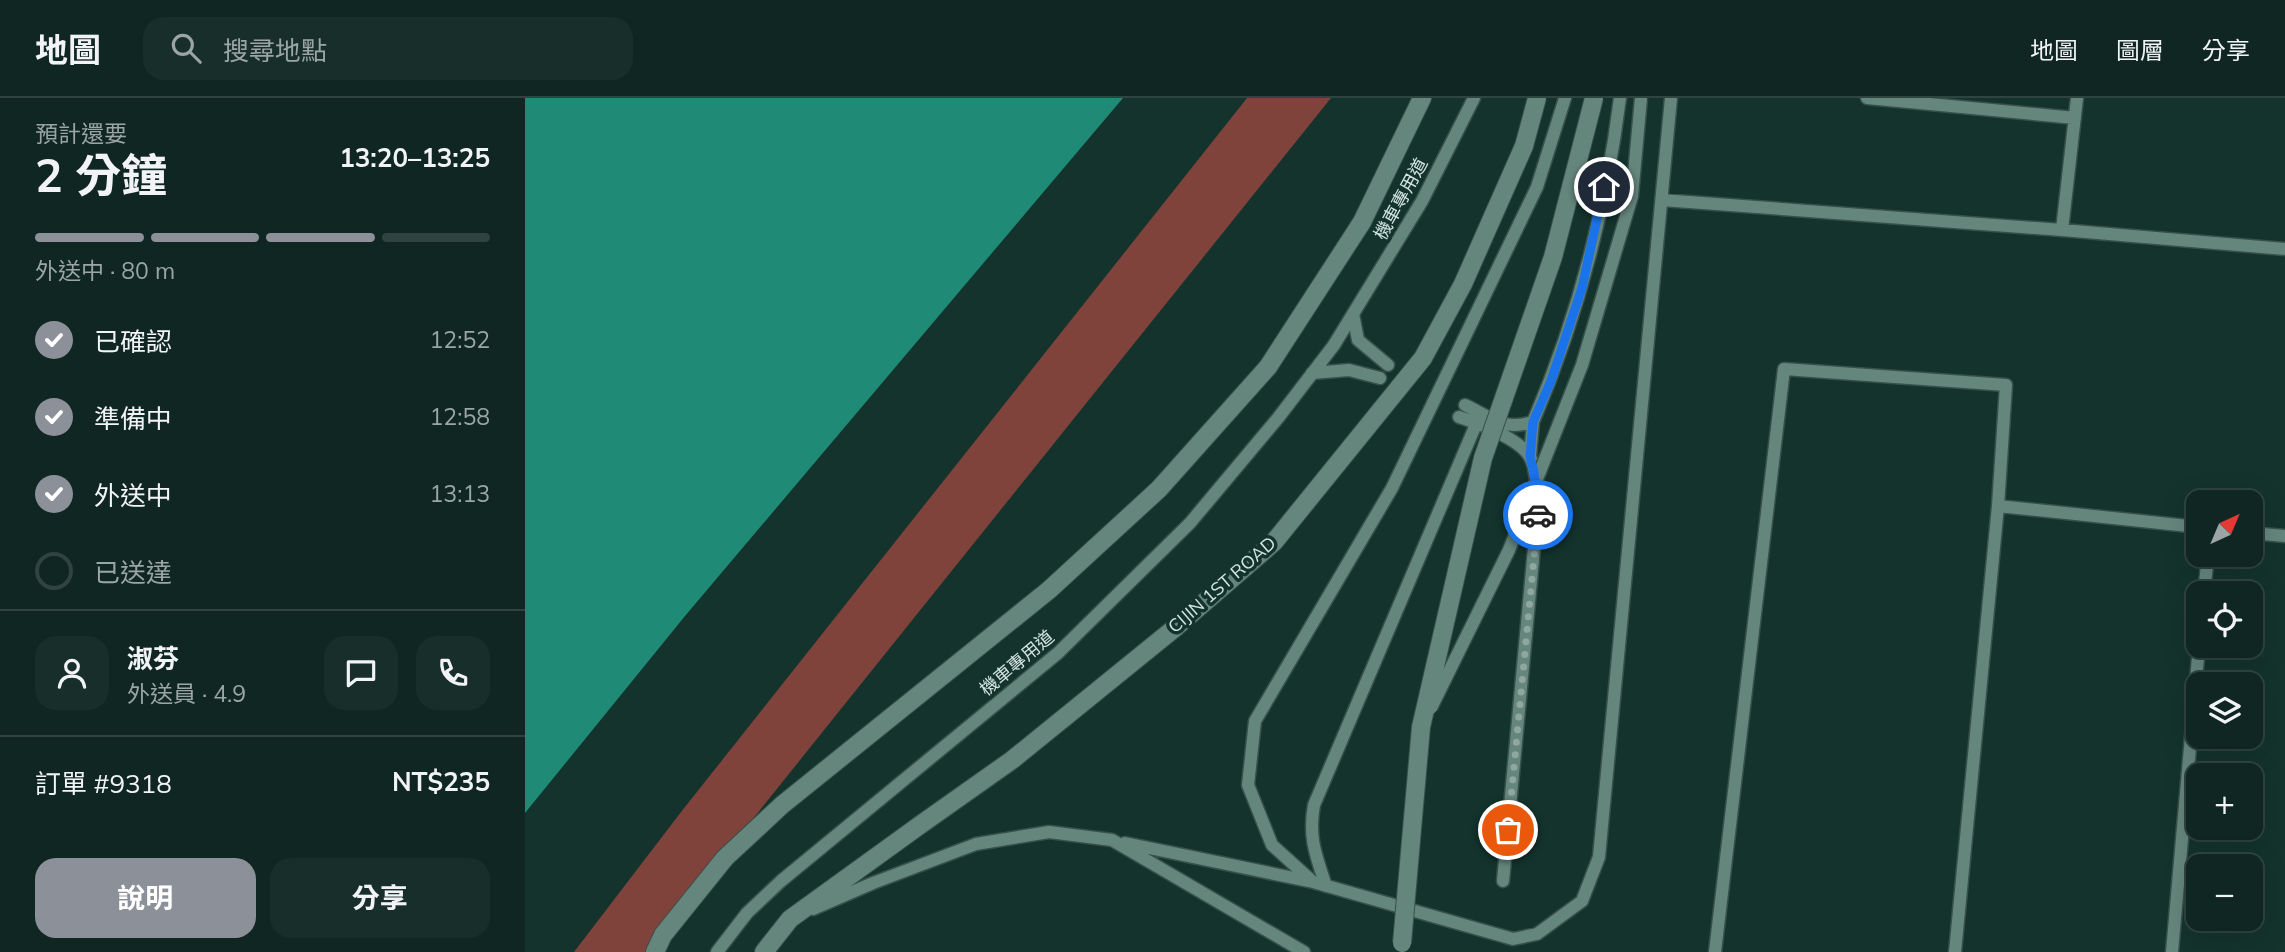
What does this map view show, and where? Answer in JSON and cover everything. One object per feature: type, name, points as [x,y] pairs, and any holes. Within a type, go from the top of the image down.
[{"type":"street","points":[[655,952],[663,935],[725,858],[744,840],[782,805],[1049,590],[1159,489],[1232,408],[1268,367],[1362,222],[1422,98]]},
{"type":"street","name":"CIJIN 1ST ROAD","points":[[764,952],[790,919],[1012,760],[1176,627],[1274,542],[1423,358],[1463,284],[1524,146],[1537,98]]},
{"type":"street","points":[[1401,949],[1421,727],[1483,458],[1553,257],[1594,98]]},
{"type":"lane","name":"機車專用道","points":[[717,952],[747,913],[781,881],[1058,653],[1190,523],[1278,418],[1334,345],[1422,201],[1474,98]]},
{"type":"lane","points":[[1313,882],[1272,845],[1248,785],[1255,721],[1392,488],[1537,187],[1566,98]]},
{"type":"lane","points":[[1503,881],[1538,506],[1530,457],[1533,422],[1551,381],[1582,288],[1620,98]]},
{"type":"lane","points":[[1421,727],[1509,550],[1582,365],[1632,195],[1641,98]]},
{"type":"lane","points":[[790,919],[873,883],[976,844],[1049,832],[1112,840],[1313,882],[1513,939],[1537,934],[1582,901],[1599,857],[1671,98]]},
{"type":"lane","points":[[1867,98],[2075,118]]},
{"type":"lane","points":[[2062,230],[2077,98]]},
{"type":"lane","points":[[1661,200],[2285,249]]},
{"type":"lane","points":[[1353,314],[1358,340],[1388,365]]},
{"type":"lane","points":[[1715,952],[1784,369],[2006,385],[1998,506],[1955,952]]},
{"type":"lane","points":[[1312,373],[1349,370],[1380,378]]},
{"type":"lane","points":[[1465,405],[1506,426],[1517,427],[1533,422]]},
{"type":"lane","points":[[1459,417],[1478,422],[1518,445],[1530,457]]},
{"type":"lane","points":[[1326,886],[1313,847],[1310,827],[1314,805],[1478,422]]},
{"type":"lane","points":[[1998,506],[2186,526]]},
{"type":"lane","points":[[2263,534],[2285,536]]},
{"type":"lane","points":[[2172,952],[2198,658]]},
{"type":"lane","points":[[1112,840],[1304,952]]},
{"type":"shaded area","points":[[525,98],[1123,98],[685,616],[525,813]]},
{"type":"shaded area","points":[[1247,98],[1331,98],[646,952],[574,952],[681,812]]},
{"type":"way so far","points":[[1508,830],[1538,515]]},
{"type":"route","points":[[1538,515],[1530,457],[1533,422],[1551,381],[1582,288],[1604,187]]}]
